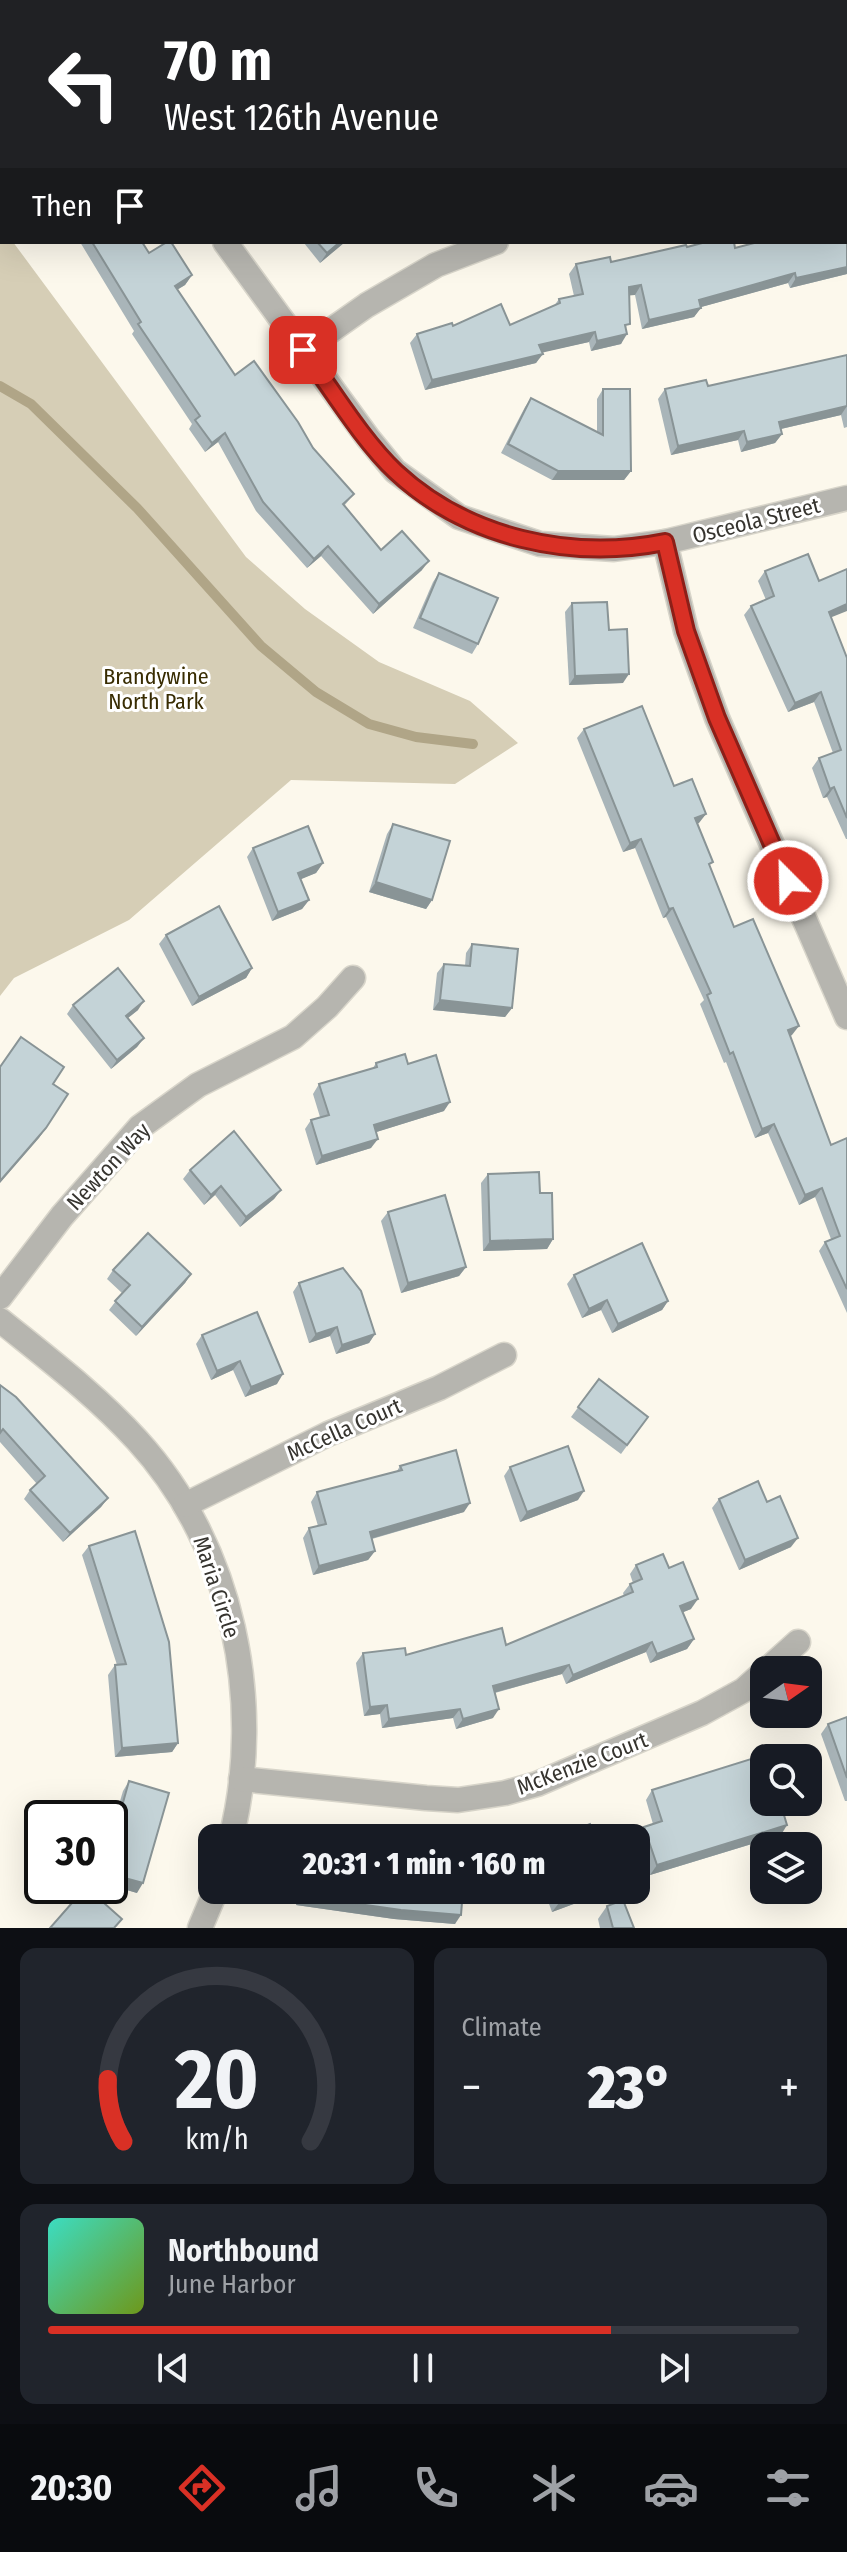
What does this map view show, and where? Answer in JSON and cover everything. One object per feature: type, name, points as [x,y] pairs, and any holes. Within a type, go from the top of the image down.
[{"type":"street","name":"Osceola Street","points":[[226,244],[395,471],[459,517],[540,544],[614,549],[665,542],[847,498]]},
{"type":"street","points":[[303,350],[367,305],[436,265],[491,244]]},
{"type":"street","points":[[665,542],[686,631],[717,718],[847,1017]]},
{"type":"street","name":"Newton Way","points":[[0,1297],[62,1216],[140,1127],[198,1085],[293,1037],[327,1007],[353,978]]},
{"type":"street","name":"Maria Circle","points":[[0,1320],[83,1387],[138,1441],[185,1505],[206,1545],[235,1636],[244,1713],[241,1779],[233,1824]]},
{"type":"street","name":"McCella Court","points":[[185,1505],[328,1434],[439,1388],[504,1355]]},
{"type":"street","name":"McKenzie Court","points":[[782,1656],[798,1642]]},
{"type":"street","name":"McKenzie Court","points":[[241,1779],[458,1800],[505,1793],[537,1784],[689,1719],[750,1685]]},
{"type":"street","points":[[200,1928],[210,1904]]},
{"type":"green space","name":"Brandywine North Park","points":[[0,244],[14,244],[246,557],[305,609],[379,662],[470,701],[518,743],[455,784],[291,780],[129,920],[14,978],[0,996]]},
{"type":"building","points":[[93,244],[143,244],[149,253],[164,244],[172,244],[192,275],[175,286],[235,375],[254,361],[313,448],[354,494],[343,504],[381,550],[402,531],[429,561],[379,604],[328,546],[314,559],[263,502],[225,433],[212,443],[195,420],[200,416],[138,324],[141,322]]},
{"type":"building","points":[[319,244],[338,244],[327,253]]},
{"type":"building","points":[[734,244],[735,248],[750,244],[847,244],[847,267],[796,278],[795,273],[699,300],[701,308],[649,320],[641,285],[629,287],[630,324],[625,325],[627,334],[597,341],[595,332],[539,345],[543,354],[432,380],[417,334],[452,323],[453,326],[501,304],[510,325],[560,303],[559,299],[583,294],[576,264],[610,257],[611,262],[686,245]]},
{"type":"building","points":[[847,355],[847,406],[779,422],[782,434],[747,442],[744,431],[678,446],[665,389],[706,380],[708,386]]},
{"type":"building","points":[[603,389],[630,389],[631,471],[558,471],[508,444],[531,398],[603,435]]},
{"type":"building","points":[[808,554],[819,581],[847,569],[847,604],[829,612],[847,658],[847,818],[834,787],[830,789],[819,758],[841,750],[821,692],[795,703],[751,606],[774,596],[765,571]]},
{"type":"building","points":[[439,573],[498,598],[478,644],[420,618]]},
{"type":"building","points":[[607,602],[609,630],[627,629],[629,674],[575,676],[572,603]]},
{"type":"building","points":[[642,706],[674,786],[692,779],[706,814],[695,818],[734,927],[753,919],[799,1026],[788,1030],[831,1145],[847,1138],[847,1289],[825,1242],[840,1236],[822,1188],[805,1195],[774,1124],[762,1129],[733,1052],[730,1054],[707,995],[711,993],[673,908],[669,909],[641,839],[630,843],[584,729]]},
{"type":"building","points":[[393,824],[450,841],[432,900],[376,882]]},
{"type":"building","points":[[308,826],[323,863],[298,873],[309,900],[278,912],[253,848]]},
{"type":"building","points":[[219,906],[252,968],[199,997],[166,935]]},
{"type":"building","points":[[472,944],[518,949],[512,1008],[440,1000],[444,964],[470,966]]},
{"type":"building","points":[[118,968],[144,1001],[126,1016],[144,1038],[117,1060],[73,1005]]},
{"type":"building","points":[[21,1037],[64,1067],[53,1084],[68,1094],[46,1128],[0,1181],[0,1067]]},
{"type":"building","points":[[405,1054],[408,1064],[436,1055],[450,1102],[374,1125],[378,1139],[322,1156],[311,1120],[329,1115],[319,1084],[377,1067],[376,1063]]},
{"type":"building","points":[[234,1131],[281,1190],[246,1217],[221,1186],[211,1195],[190,1170]]},
{"type":"building","points":[[539,1172],[540,1193],[552,1193],[553,1239],[490,1241],[488,1174]]},
{"type":"building","points":[[445,1195],[466,1267],[408,1283],[388,1212]]},
{"type":"building","points":[[148,1233],[191,1274],[142,1327],[115,1301],[130,1285],[113,1270]]},
{"type":"building","points":[[642,1243],[668,1301],[618,1324],[607,1300],[589,1309],[574,1275]]},
{"type":"building","points":[[343,1268],[361,1291],[375,1334],[342,1345],[337,1327],[316,1334],[299,1283]]},
{"type":"building","points":[[257,1312],[283,1374],[251,1387],[240,1361],[217,1371],[202,1335]]},
{"type":"building","points":[[599,1379],[648,1417],[627,1445],[578,1407]]},
{"type":"building","points":[[0,1385],[16,1397],[108,1498],[70,1533],[30,1490],[45,1476],[3,1429],[0,1433]]},
{"type":"building","points":[[568,1446],[584,1491],[527,1512],[510,1467]]},
{"type":"building","points":[[456,1450],[470,1503],[370,1532],[375,1551],[319,1566],[309,1528],[326,1524],[317,1492],[402,1470],[400,1466]]},
{"type":"building","points":[[758,1481],[767,1502],[780,1496],[798,1538],[745,1560],[719,1499]]},
{"type":"building","points":[[135,1531],[169,1642],[178,1743],[122,1748],[115,1665],[126,1664],[89,1546]]},
{"type":"building","points":[[663,1554],[669,1568],[683,1562],[698,1599],[680,1606],[694,1639],[657,1654],[652,1642],[573,1675],[569,1665],[493,1686],[499,1709],[463,1719],[460,1709],[389,1719],[387,1705],[370,1707],[363,1653],[405,1648],[406,1655],[502,1628],[506,1645],[633,1592],[630,1584],[642,1579],[636,1565]]},
{"type":"building","points":[[847,1717],[847,1778],[828,1724]]},
{"type":"building","points":[[750,1759],[750,1816],[784,1816],[787,1825],[764,1832],[750,1832],[750,1836],[657,1865],[650,1845],[650,1825],[662,1821],[652,1790]]},
{"type":"building","points":[[129,1781],[169,1793],[143,1883],[128,1879],[128,1800],[124,1800]]},
{"type":"building","points":[[71,1904],[105,1904],[122,1919],[114,1928],[50,1928]]},
{"type":"building","points":[[359,1904],[462,1904],[461,1915]]},
{"type":"building","points":[[625,1904],[634,1928],[613,1928],[607,1906]]},
{"type":"waterway","points":[[0,386],[31,404],[137,508],[261,646],[316,692],[369,724],[416,737],[473,744]]},
{"type":"route","points":[[303,350],[395,471],[459,517],[540,544],[614,549],[665,542],[686,631],[717,718],[788,881]]}]
